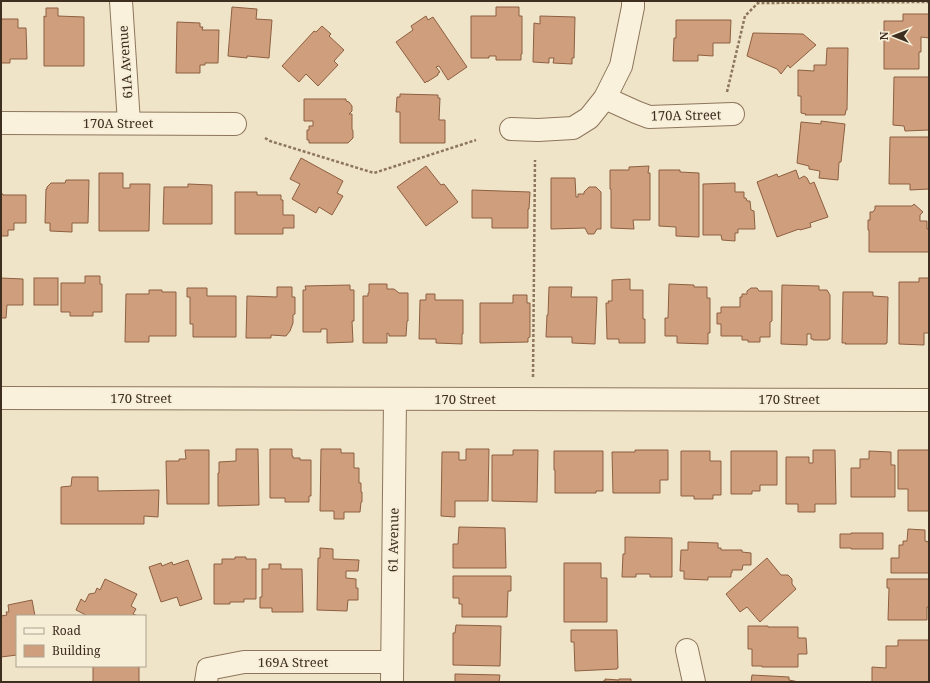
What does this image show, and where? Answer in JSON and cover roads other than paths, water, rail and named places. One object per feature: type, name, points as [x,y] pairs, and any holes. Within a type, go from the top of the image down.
[{"type":"street","name":"61A Avenue","points":[[121,1],[129,123]]},
{"type":"street","points":[[511,129],[538,130],[574,128],[590,118],[605,98],[621,66],[633,1]]},
{"type":"street","name":"170A Street","points":[[605,98],[649,117],[728,114]]},
{"type":"street","name":"170A Street","points":[[1,123],[235,124]]},
{"type":"street","name":"170 Street","points":[[1,398],[929,400]]},
{"type":"street","name":"61 Avenue","points":[[392,672],[395,399]]},
{"type":"street","points":[[687,650],[694,682]]},
{"type":"street","name":"169A Street","points":[[206,682],[208,668],[244,662],[392,672]]}]
